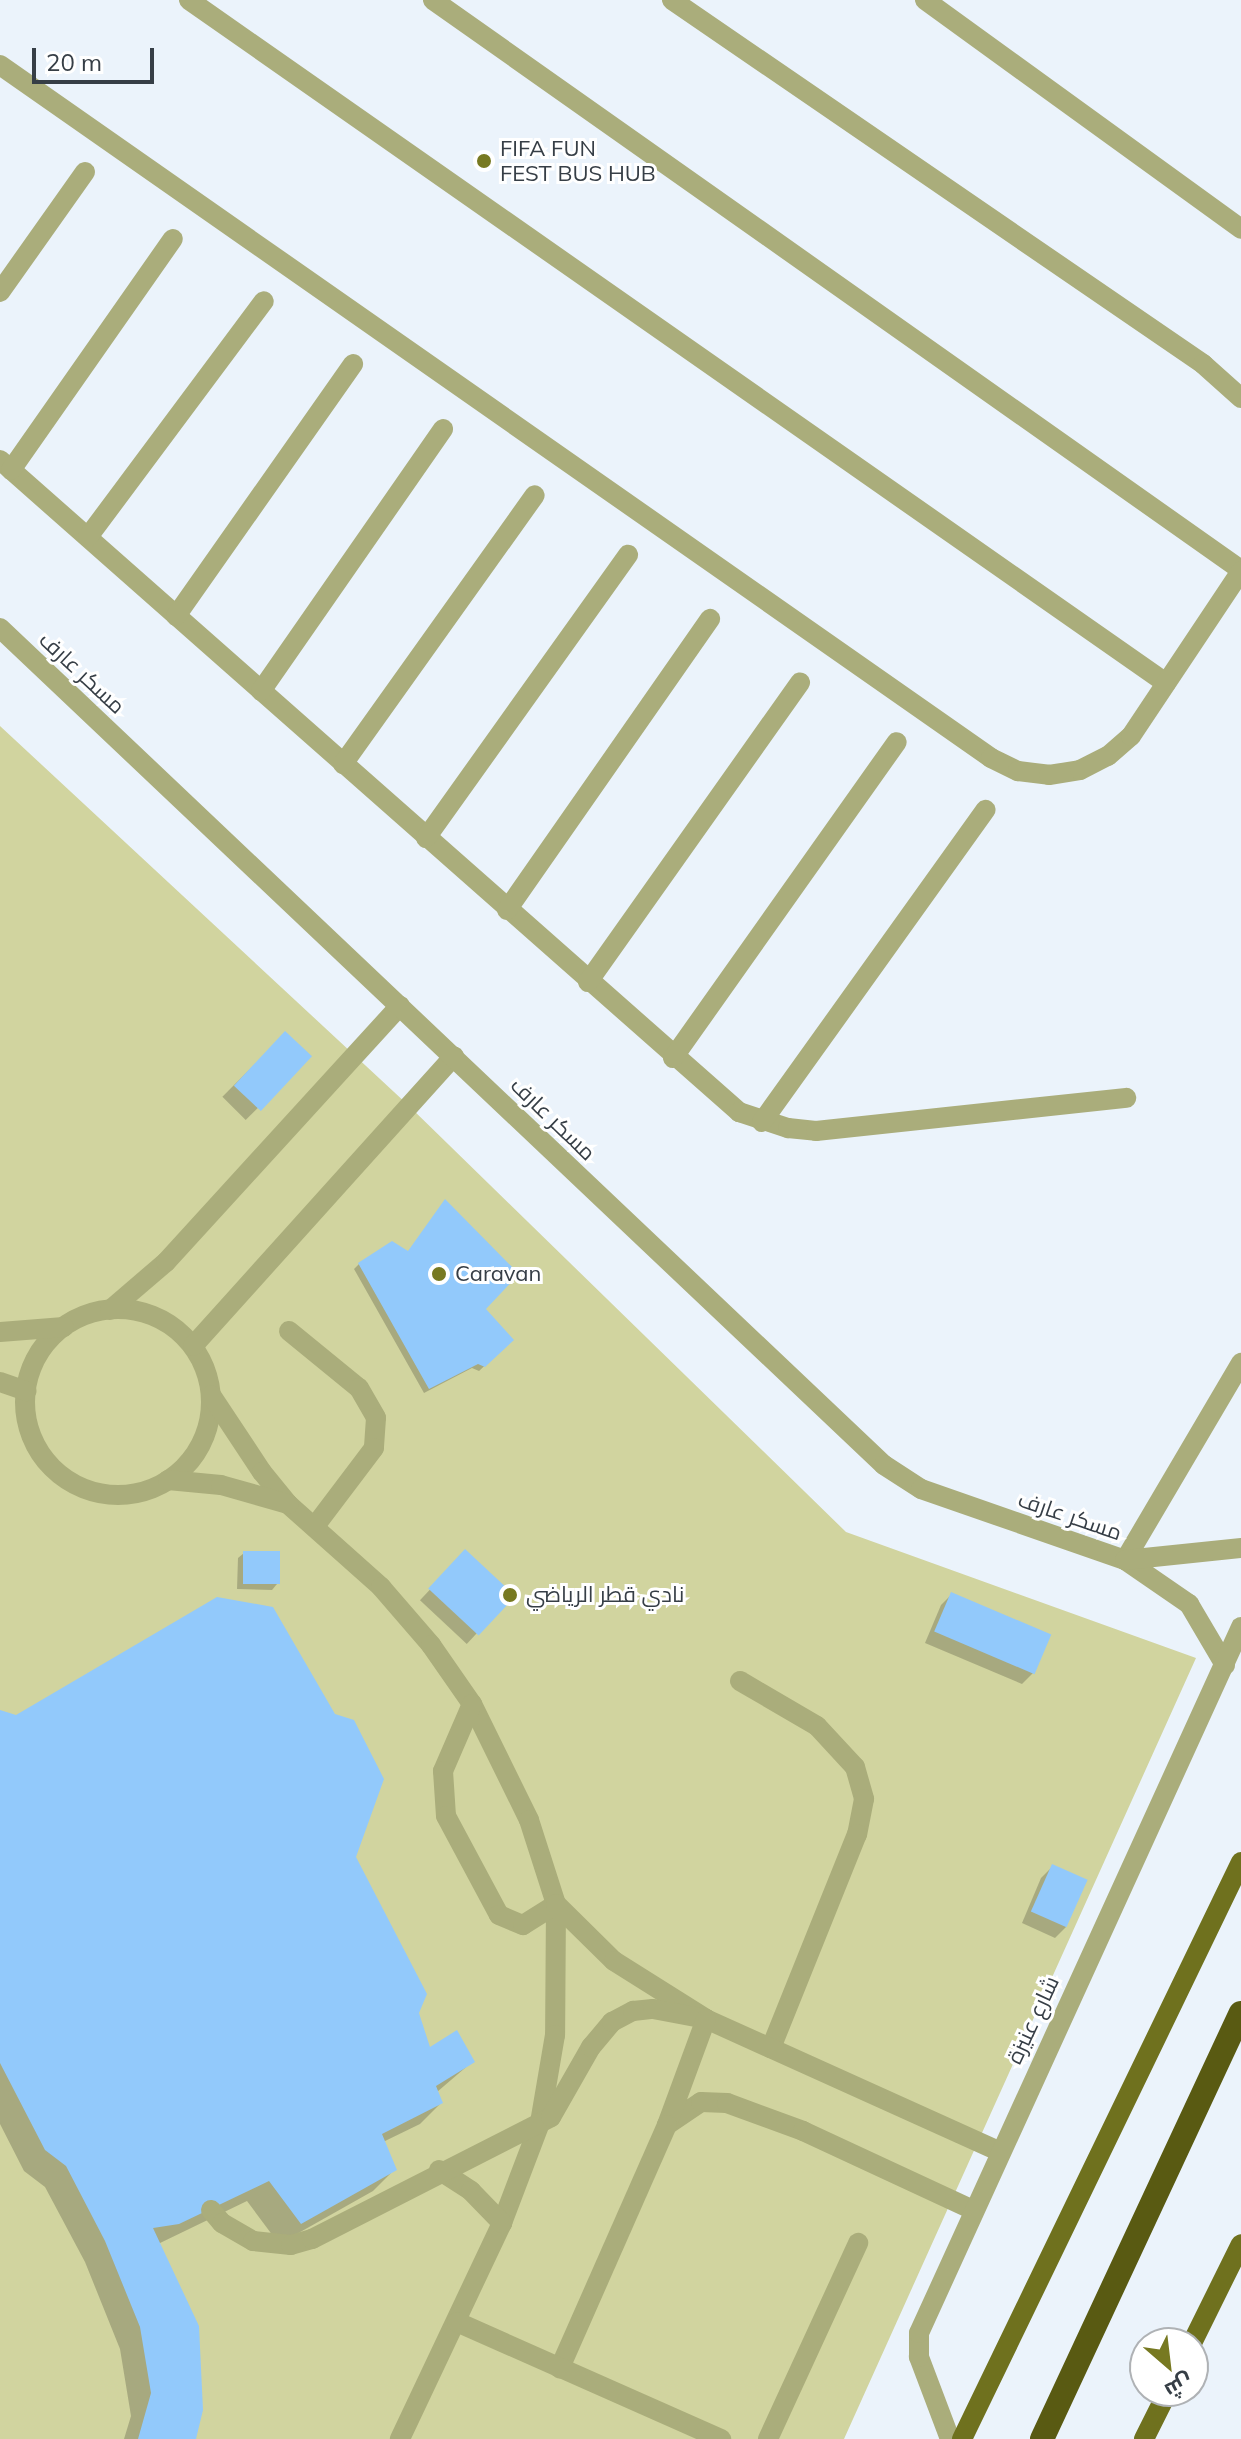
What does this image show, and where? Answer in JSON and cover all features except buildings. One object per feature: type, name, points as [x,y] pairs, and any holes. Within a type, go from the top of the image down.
[{"type":"highway","points":[[1042,2439],[1241,2013]]},
{"type":"main road","points":[[962,2439],[1241,1862]]},
{"type":"main road","points":[[1200,2327],[1241,2244]]},
{"type":"main road","points":[[1144,2439],[1160,2407]]},
{"type":"street","points":[[189,0],[1166,683]]},
{"type":"street","points":[[0,65],[991,758],[1018,771],[1049,775],[1080,770],[1108,756],[1131,736],[1241,570],[433,0]]},
{"type":"street","points":[[672,0],[1203,364],[1241,398]]},
{"type":"street","points":[[925,0],[1241,229]]},
{"type":"street","points":[[0,292],[85,172]]},
{"type":"street","points":[[173,239],[6,465],[718,1098],[762,1122],[816,1131],[1126,1098]]},
{"type":"street","points":[[88,537],[264,301]]},
{"type":"street","points":[[176,616],[353,364]]},
{"type":"street","points":[[261,691],[443,429]]},
{"type":"street","points":[[343,764],[535,495]]},
{"type":"street","points":[[426,838],[628,555]]},
{"type":"street","points":[[507,910],[710,619]]},
{"type":"street","name":"مسكر عارف","points":[[0,628],[884,1465],[921,1489],[1125,1560],[1189,1604],[1225,1665]]},
{"type":"street","points":[[588,982],[800,683]]},
{"type":"street","points":[[673,1058],[897,742]]},
{"type":"street","points":[[762,1122],[985,810]]},
{"type":"street","points":[[0,1332],[64,1327],[110,1310],[166,1262],[400,1006]]},
{"type":"street","points":[[193,1346],[454,1056]]},
{"type":"street","points":[[110,1310],[147,1314],[193,1346],[211,1395],[237,1439],[288,1504],[391,1598],[472,1704],[529,1820],[556,1904],[555,2035],[540,2123],[502,2223],[400,2439]]},
{"type":"street","points":[[64,1327],[39,1356],[26,1391],[26,1417],[34,1442],[68,1481],[118,1496],[168,1480],[221,1485],[288,1504]]},
{"type":"street","points":[[289,1331],[359,1388],[376,1418],[374,1448],[315,1526]]},
{"type":"street","points":[[1125,1560],[1241,1363]]},
{"type":"street","points":[[0,1382],[26,1391]]},
{"type":"street","points":[[168,1480],[202,1443],[211,1395]]},
{"type":"street","name":"مسكر عارف","points":[[1125,1560],[1241,1548]]},
{"type":"street","name":"شارع عنيزة","points":[[950,2439],[919,2357],[919,2333],[1241,1627]]},
{"type":"street","points":[[740,1681],[817,1726],[855,1767],[864,1799],[857,1834],[771,2048]]},
{"type":"street","points":[[472,1704],[443,1771],[446,1816],[499,1915],[523,1925],[556,1904]]},
{"type":"street","points":[[556,1904],[614,1961],[706,2019],[1000,2152]]},
{"type":"street","points":[[211,2210],[253,2241],[291,2245],[312,2239],[439,2170],[540,2123],[559,2109],[591,2047],[612,2022],[633,2011],[653,2009],[706,2019]]},
{"type":"street","points":[[560,2368],[667,2125],[706,2019]]},
{"type":"street","points":[[667,2125],[701,2102],[727,2103],[803,2131],[973,2210]]},
{"type":"street","points":[[439,2170],[471,2191],[502,2223]]},
{"type":"street","points":[[768,2439],[858,2243]]},
{"type":"street","points":[[457,2322],[721,2439]]},
{"type":"green space","name":"نادي قطر الرياضي","points":[[0,726],[408,1105],[846,1532],[1196,1658],[844,2439],[0,2439]]},
{"type":"place","name":"FIFA FUN FEST BUS HUB","points":[[484,161]]},
{"type":"place","name":"Caravan","points":[[439,1274]]},
{"type":"place","name":"نادي قطر الرياضي","points":[[510,1595]]}]
